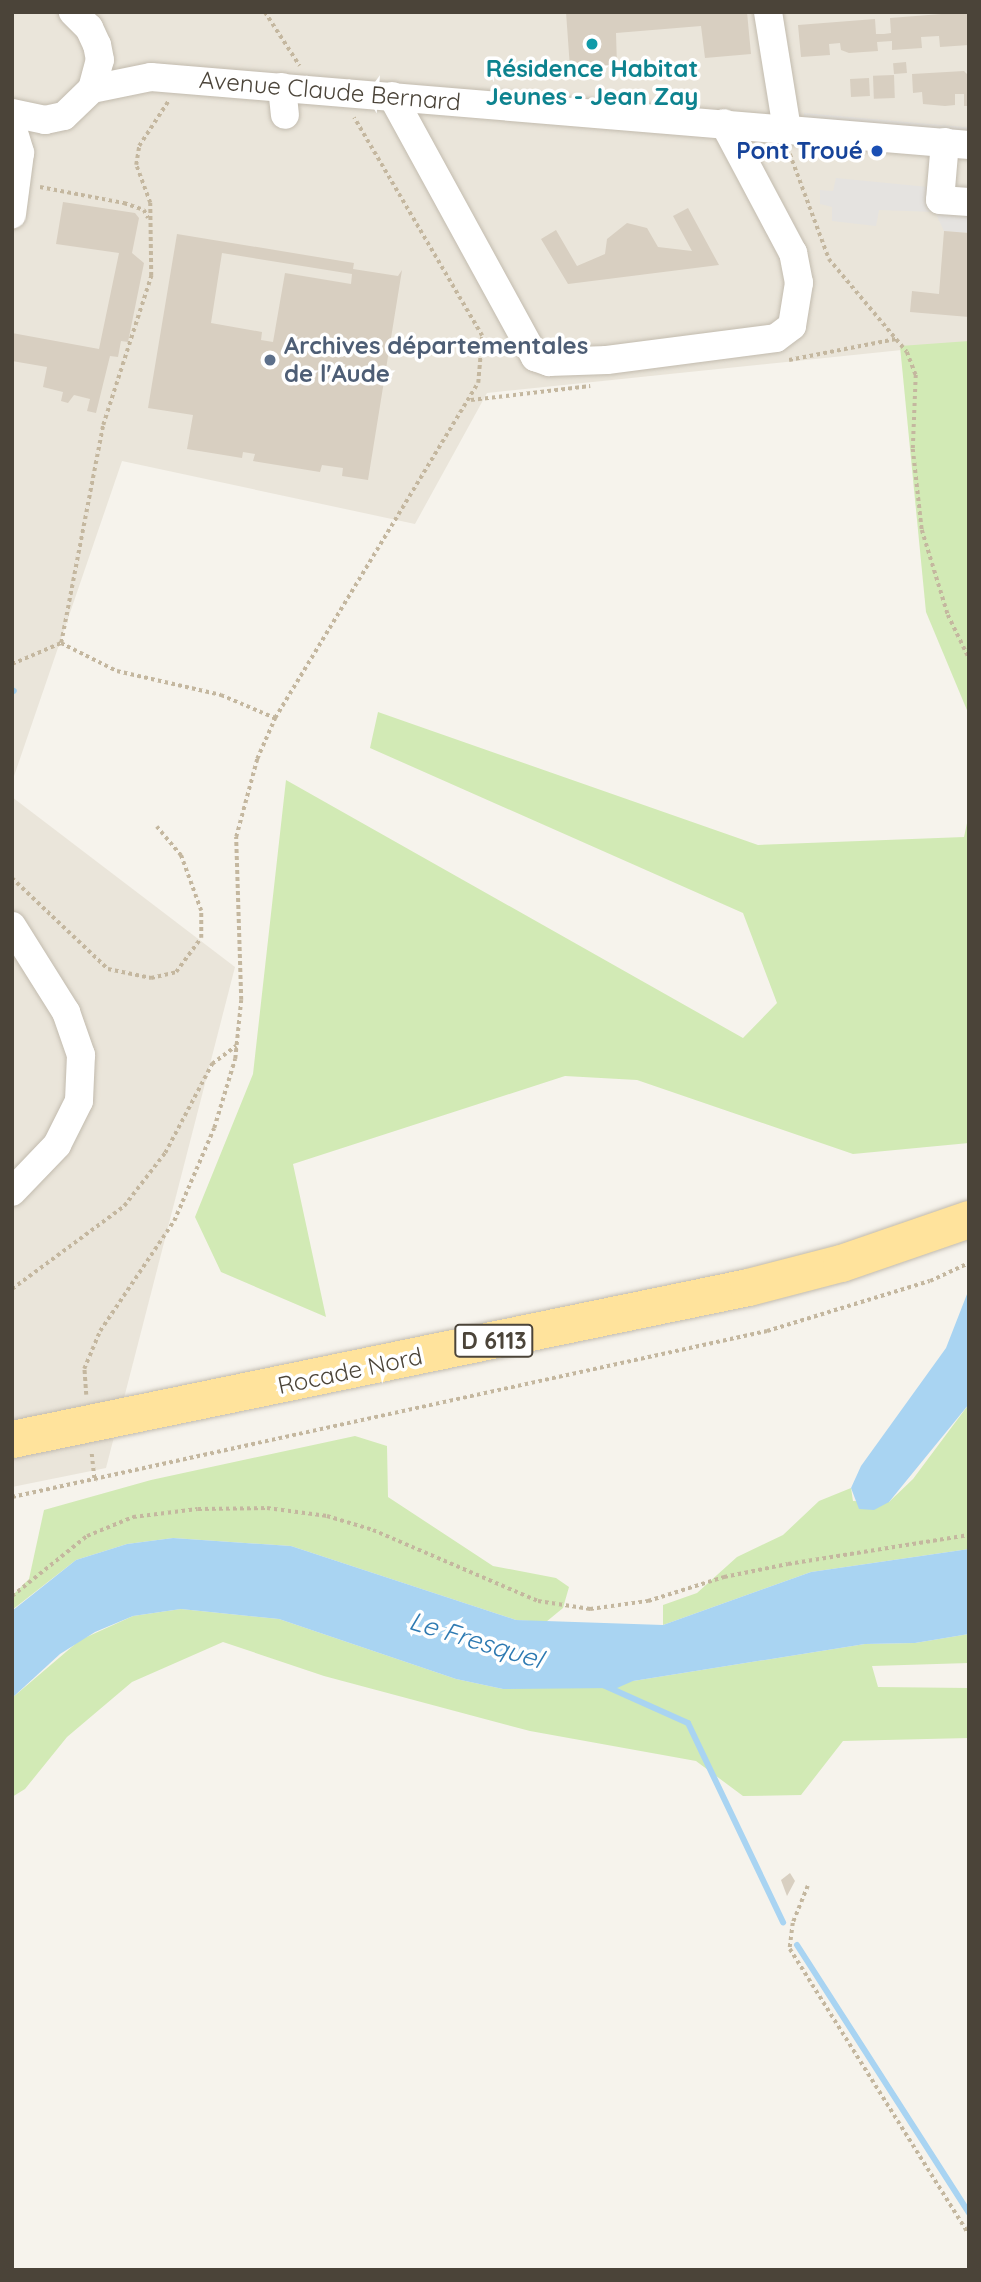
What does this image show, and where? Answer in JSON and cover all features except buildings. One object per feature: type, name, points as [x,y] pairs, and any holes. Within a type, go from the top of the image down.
[{"type":"main road","name":"Rocade Nord","points":[[12,1439],[748,1287],[841,1263],[969,1219]]},
{"type":"street","points":[[768,12],[787,129]]},
{"type":"street","points":[[20,153],[45,120],[81,105],[92,89],[100,60],[97,45],[75,13]]},
{"type":"street","name":"Avenue Claude Bernard","points":[[97,45],[162,85]]},
{"type":"street","name":"Avenue Claude Bernard","points":[[92,89],[162,85],[295,89],[957,143]]},
{"type":"street","points":[[285,115],[295,89]]},
{"type":"street","points":[[393,96],[535,357],[549,362],[607,360],[776,338],[792,326],[799,283],[793,254],[724,123]]},
{"type":"street","points":[[12,113],[45,120]]},
{"type":"street","points":[[12,126],[20,153],[12,214]]},
{"type":"street","points":[[957,143],[940,200],[969,202]]},
{"type":"street","points":[[12,926],[65,1012],[81,1055],[79,1101],[63,1134],[12,1192]]},
{"type":"path","points":[[265,12],[294,51],[295,89]]},
{"type":"path","points":[[61,643],[103,425],[151,276],[150,203],[136,164],[139,146],[162,85]]},
{"type":"path","points":[[86,1396],[84,1369],[100,1331],[174,1222],[214,1128],[236,1046],[241,1000],[236,837],[257,760],[275,718],[478,383],[482,336],[339,92]]},
{"type":"path","points":[[787,129],[790,156],[829,259],[907,352],[916,375],[913,449],[922,530],[948,615],[969,658]]},
{"type":"path","points":[[17,184],[124,204],[144,210],[149,220]]},
{"type":"path","points":[[12,664],[61,643],[117,671],[221,695],[275,718]]},
{"type":"path","points":[[12,878],[108,969],[151,978],[177,972],[201,938],[201,911],[181,856],[157,827]]},
{"type":"path","points":[[12,1289],[124,1206],[165,1153],[212,1064],[236,1046]]},
{"type":"path","points":[[12,1497],[95,1482],[478,1392],[767,1331],[930,1281],[969,1263]]},
{"type":"path","points":[[92,1454],[95,1482]]},
{"type":"path","points":[[12,1596],[87,1536],[133,1517],[198,1509],[267,1508],[327,1516],[373,1530],[538,1601],[590,1609],[648,1601],[776,1567],[969,1535]]},
{"type":"path","points":[[808,1886],[793,1923],[790,1949],[969,2234]]},
{"type":"shaded area","points":[[12,12],[969,12],[969,343],[487,393],[415,524],[122,461],[12,782]]},
{"type":"shaded area","points":[[804,113],[969,127],[969,136],[803,122]]},
{"type":"shaded area","points":[[836,178],[969,191],[969,233],[944,231],[935,212],[879,210],[876,226],[832,221],[832,207],[820,204],[820,190],[833,191]]},
{"type":"shaded area","points":[[12,797],[235,967],[106,1468],[12,1487]]},
{"type":"green space","points":[[969,341],[969,715],[926,612],[900,346]]},
{"type":"green space","points":[[378,712],[758,845],[964,837],[969,814],[969,1143],[853,1154],[637,1080],[565,1076],[293,1164],[326,1317],[221,1272],[195,1217],[253,1074],[286,780],[743,1038],[777,1003],[743,913],[370,748]]},
{"type":"green space","points":[[969,1404],[969,1549],[811,1572],[663,1625],[663,1605],[697,1593],[737,1557],[783,1535],[819,1501],[851,1488],[853,1501],[889,1502],[913,1479]]},
{"type":"green space","points":[[355,1436],[387,1446],[388,1497],[493,1566],[556,1578],[569,1587],[563,1608],[546,1622],[516,1620],[291,1546],[173,1538],[127,1544],[76,1560],[12,1610],[12,1596],[29,1579],[44,1510],[151,1480]]},
{"type":"green space","points":[[181,1609],[279,1619],[456,1679],[503,1689],[633,1681],[865,1644],[915,1643],[969,1634],[969,1663],[872,1666],[878,1687],[969,1688],[969,1738],[843,1741],[801,1795],[743,1796],[696,1761],[530,1731],[324,1676],[223,1642],[132,1682],[67,1737],[25,1789],[12,1797],[12,1698],[80,1640],[133,1616]]},
{"type":"water","points":[[969,1289],[969,1404],[889,1502],[874,1510],[859,1509],[851,1488],[861,1466],[946,1348]]},
{"type":"water","name":"Le Fresquel","points":[[173,1538],[291,1546],[516,1620],[663,1625],[811,1572],[969,1549],[969,1634],[915,1643],[865,1644],[633,1681],[617,1688],[503,1689],[456,1679],[279,1619],[181,1609],[133,1616],[95,1632],[60,1654],[12,1698],[12,1611],[76,1560],[127,1544]]},
{"type":"waterway","points":[[603,1685],[688,1723],[783,1922]]},
{"type":"waterway","points":[[797,1945],[969,2213]]},
{"type":"place","name":"Résidence Habitat Jeunes - Jean Zay","points":[[592,44]]},
{"type":"place","name":"Pont Troué","points":[[877,151]]},
{"type":"place","name":"Archives départementales de l'Aude","points":[[270,360]]}]
